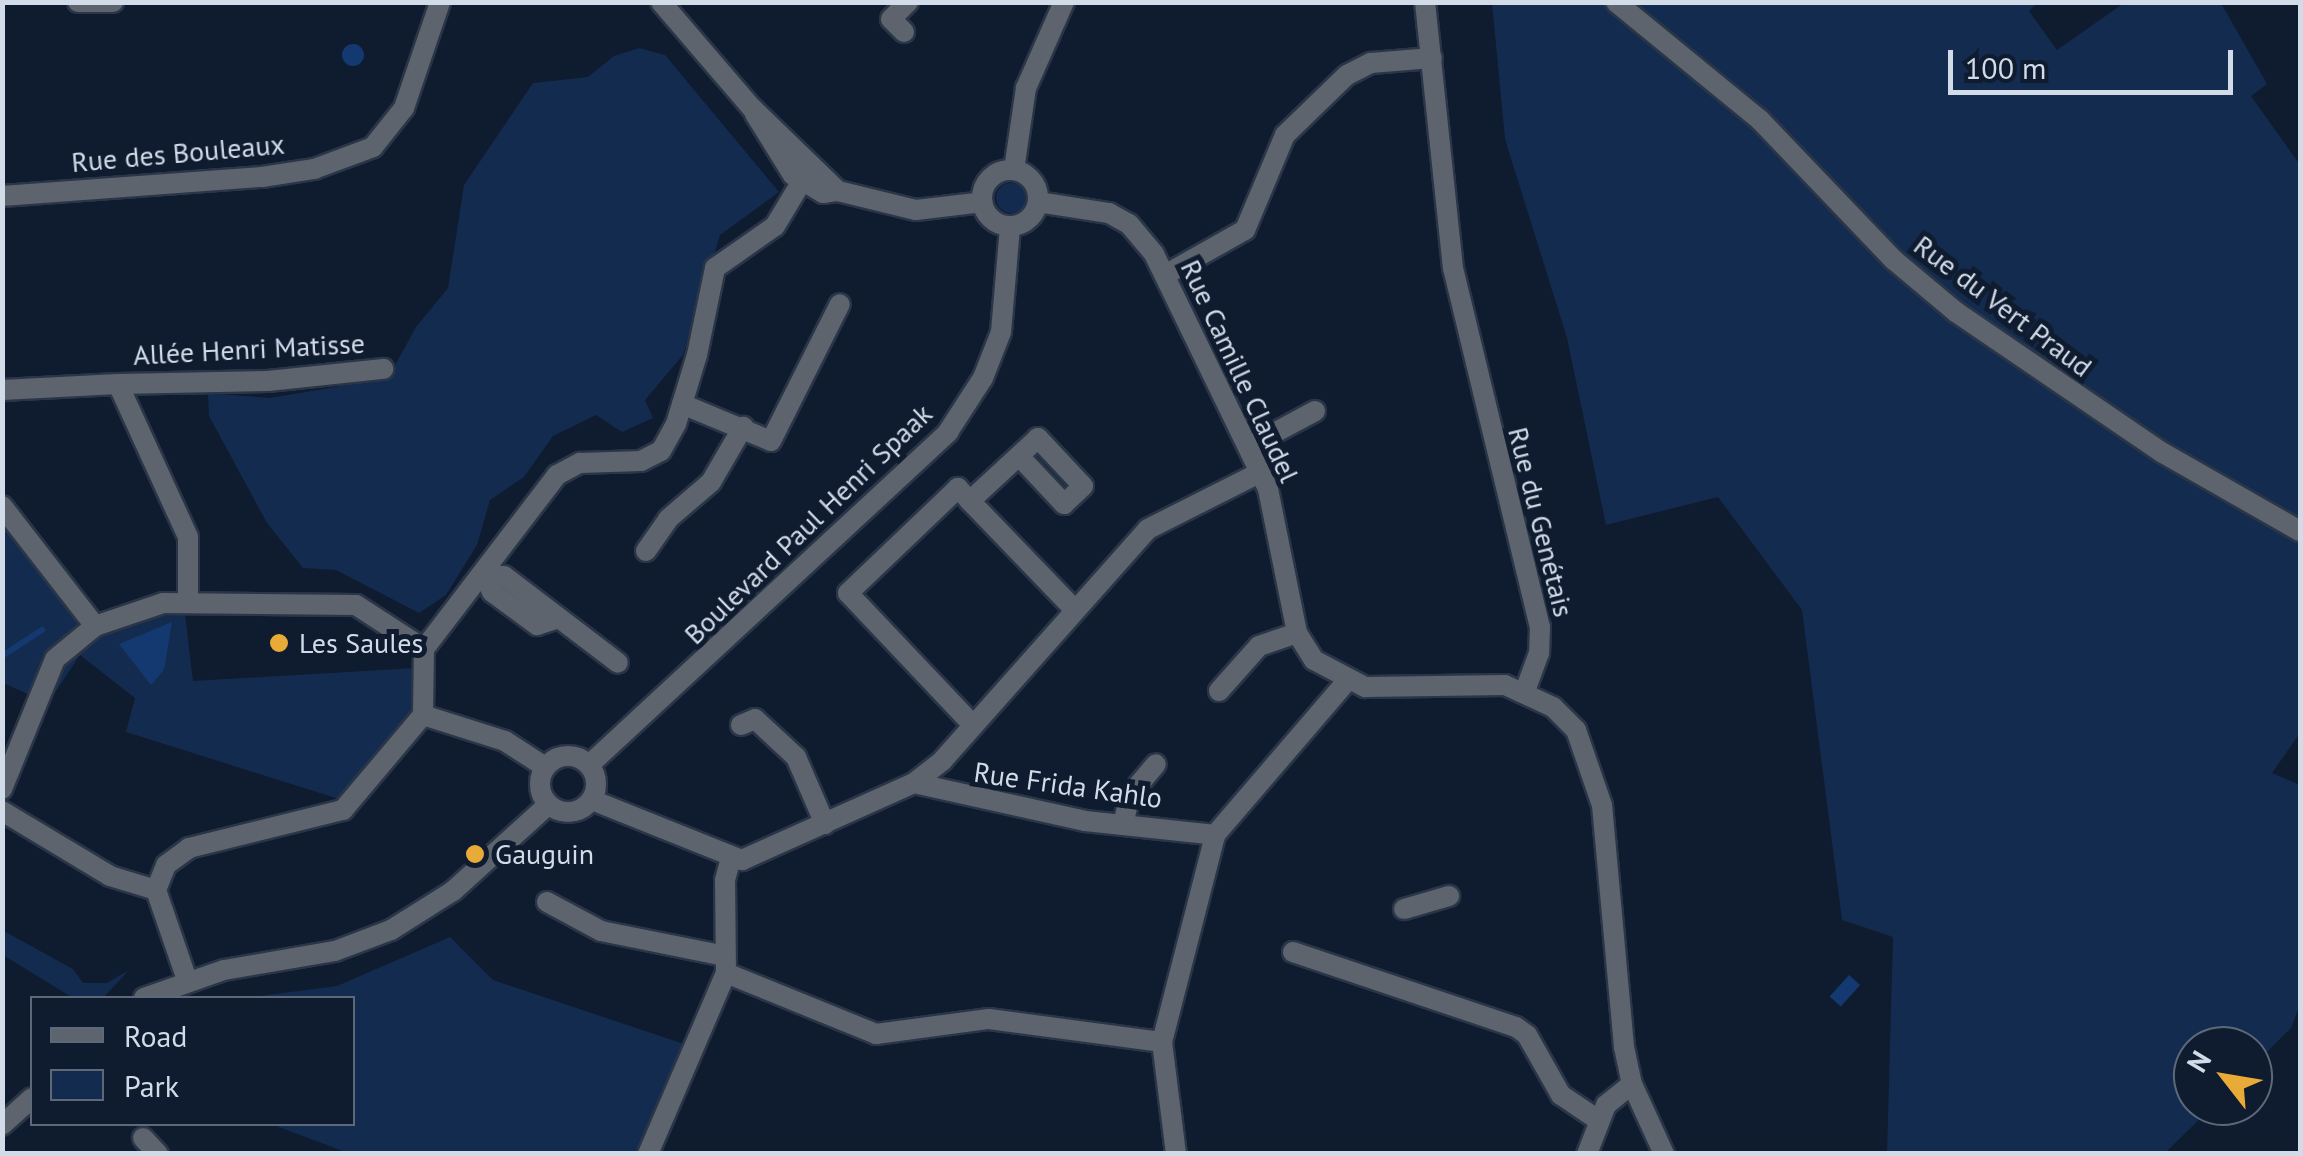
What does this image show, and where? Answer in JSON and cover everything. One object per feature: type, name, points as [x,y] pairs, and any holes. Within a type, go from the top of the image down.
[{"type":"street","points":[[78,2],[113,2]]},
{"type":"street","name":"Rue des Bouleaux","points":[[2,196],[262,177],[314,169],[373,147],[404,108],[440,2]]},
{"type":"street","points":[[660,2],[752,108],[838,191]]},
{"type":"street","points":[[904,32],[891,19],[908,2]]},
{"type":"street","points":[[1014,170],[1026,88],[1064,2]]},
{"type":"street","name":"Rue du Genétais","points":[[1425,2],[1453,268],[1540,626],[1540,653],[1524,691]]},
{"type":"street","name":"Rue du Vert Praud","points":[[1627,5],[1760,120],[1894,260],[1956,312],[2205,479],[2300,531]]},
{"type":"street","points":[[1165,275],[1245,230],[1285,135],[1347,75],[1371,63],[1432,58]]},
{"type":"street","points":[[752,108],[774,150],[802,181],[824,192],[838,191],[916,210],[982,202]]},
{"type":"street","points":[[1014,170],[1032,181],[1038,202],[1028,220],[1010,226],[991,218],[982,202],[992,177],[1014,170]]},
{"type":"street","points":[[188,980],[156,890],[166,865],[188,848],[343,810],[423,715],[424,648],[557,475],[580,463],[651,457],[669,438],[682,404],[715,268],[775,226],[802,181]]},
{"type":"street","name":"Rue Camille Claudel","points":[[1038,202],[1120,218],[1146,242],[1261,472],[1297,633],[1314,660],[1347,681],[1386,690],[1488,684],[1524,691]]},
{"type":"street","name":"Boulevard Paul Henri Spaak","points":[[589,765],[948,432],[983,378],[1002,332],[1010,226]]},
{"type":"street","points":[[682,404],[771,441],[840,304]]},
{"type":"street","name":"Allée Henri Matisse","points":[[2,390],[190,378],[268,381],[383,369]]},
{"type":"street","points":[[118,384],[188,537],[188,601]]},
{"type":"street","points":[[1248,447],[1316,411]]},
{"type":"street","points":[[646,551],[668,519],[711,482],[743,428]]},
{"type":"street","points":[[970,501],[1019,456]]},
{"type":"street","points":[[592,800],[731,858],[750,859],[914,783],[973,725],[1148,529],[1261,472]]},
{"type":"street","points":[[973,725],[848,593],[958,488],[1075,610]]},
{"type":"street","points":[[2,506],[95,626]]},
{"type":"street","points":[[484,574],[492,592],[538,626],[559,618],[618,663]]},
{"type":"street","points":[[2,790],[47,670],[95,626],[140,608],[188,601],[344,602],[424,648]]},
{"type":"street","points":[[1220,691],[1259,646],[1297,633]]},
{"type":"street","points":[[1176,1154],[1162,1042],[1216,835],[1347,681]]},
{"type":"street","points":[[1524,691],[1567,719],[1594,769],[1632,1084],[1664,1154]]},
{"type":"street","points":[[423,715],[505,741],[545,767]]},
{"type":"street","points":[[741,725],[754,720],[796,758],[825,824]]},
{"type":"street","points":[[566,756],[589,765],[596,782],[592,800],[571,812],[548,805],[540,788],[545,767],[566,756]]},
{"type":"street","points":[[1123,825],[1130,796],[1156,764]]},
{"type":"street","name":"Rue Frida Kahlo","points":[[914,783],[972,800],[1123,825],[1216,835]]},
{"type":"street","points":[[149,996],[188,980],[335,951],[391,930],[453,891],[548,805]]},
{"type":"street","points":[[2,811],[110,876],[156,890]]},
{"type":"street","points":[[648,1154],[726,964],[724,880],[731,858]]},
{"type":"street","points":[[1404,909],[1449,896]]},
{"type":"street","points":[[547,902],[601,931],[726,964],[876,1034],[990,1019],[1162,1042]]},
{"type":"street","points":[[1293,952],[1466,1008],[1527,1036],[1561,1095],[1598,1120]]},
{"type":"street","points":[[1587,1154],[1598,1120],[1632,1084]]},
{"type":"street","points":[[6,1114],[30,1099]]},
{"type":"green space","points":[[1492,3],[2037,3],[2029,11],[2057,50],[2124,3],[2221,3],[2267,84],[2251,96],[2300,165],[2300,733],[2272,773],[2300,785],[2300,1005],[2291,1028],[2273,1046],[2273,1026],[2173,1026],[2173,1126],[2193,1126],[2165,1153],[1887,1153],[1893,937],[1842,920],[1802,610],[1718,497],[1606,525],[1567,338],[1505,139]]},
{"type":"green space","points":[[639,48],[665,55],[779,192],[720,235],[683,355],[645,400],[653,418],[622,432],[596,415],[553,436],[524,477],[490,500],[477,545],[446,595],[419,613],[336,570],[303,568],[267,523],[209,416],[208,393],[270,398],[388,378],[416,327],[448,288],[464,185],[533,83],[588,77],[614,56]]},
{"type":"green space","points":[[1011,183],[1022,187],[1026,198],[1022,209],[1011,213],[1000,209],[996,198],[1000,187]]},
{"type":"green space","points":[[2,518],[94,639],[121,623],[171,611],[185,614],[193,681],[416,668],[410,717],[339,799],[126,732],[135,698],[80,655],[54,694],[30,695],[3,683]]},
{"type":"green space","points":[[2,930],[73,969],[83,983],[107,983],[129,970],[105,996],[70,996],[3,955]]},
{"type":"green space","points":[[450,937],[493,980],[684,1044],[636,1153],[348,1153],[276,1126],[355,1126],[355,996],[260,996],[337,986]]},
{"type":"shaded area","points":[[349,44],[357,44],[364,55],[357,66],[349,66],[342,59],[342,51]]},
{"type":"shaded area","points":[[172,622],[164,670],[151,685],[119,644]]},
{"type":"shaded area","points":[[1849,975],[1860,985],[1841,1007],[1830,997]]},
{"type":"waterway","points":[[2,656],[42,630]]},
{"type":"place","name":"Les Saules","points":[[279,643]]},
{"type":"place","name":"Gauguin","points":[[475,854]]}]
